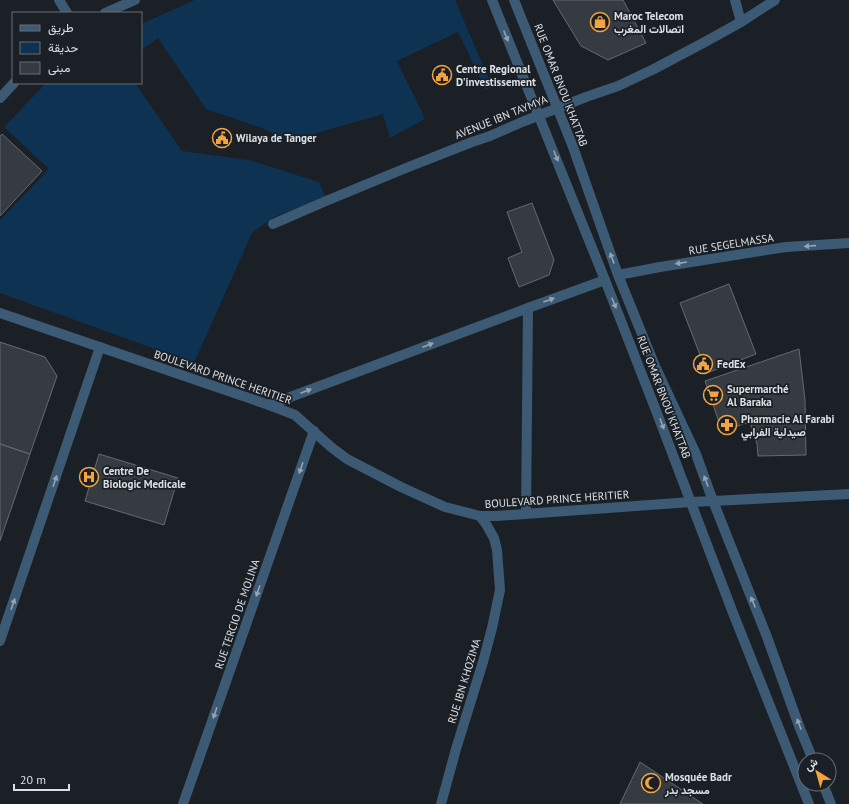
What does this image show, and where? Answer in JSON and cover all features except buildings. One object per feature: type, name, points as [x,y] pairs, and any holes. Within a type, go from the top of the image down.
[{"type":"street","points":[[59,0],[66,12]]},
{"type":"street","points":[[107,12],[135,0]]},
{"type":"street","name":"RUE OMAR BNOU KHATTAB","points":[[492,0],[656,408],[691,502],[809,804]]},
{"type":"street","name":"RUE OMAR BNOU KHATTAB","points":[[514,0],[572,147],[618,274],[655,366],[696,454],[767,637],[799,726],[810,752]]},
{"type":"street","points":[[735,0],[741,22]]},
{"type":"street","name":"AVENUE IBN TAYMYA","points":[[274,224],[464,145],[490,136],[557,108],[618,86],[647,73],[741,22],[775,0]]},
{"type":"street","points":[[0,98],[13,84]]},
{"type":"street","name":"RUE SEGELMASSA","points":[[618,274],[786,247],[849,243]]},
{"type":"street","points":[[270,405],[605,280]]},
{"type":"street","points":[[526,514],[528,308]]},
{"type":"street","name":"BOULEVARD PRINCE HERITIER","points":[[0,313],[270,405],[295,415],[347,459],[401,487],[445,507],[480,516],[752,498],[849,494]]},
{"type":"street","points":[[0,641],[100,347]]},
{"type":"street","name":"RUE TERCIO DE MOLINA","points":[[183,804],[314,431]]},
{"type":"street","name":"RUE IBN KHOZIMA","points":[[441,804],[456,749],[483,662],[500,590],[497,550],[494,538],[480,516]]},
{"type":"street","points":[[827,792],[832,804]]},
{"type":"green space","points":[[195,0],[455,0],[492,86],[486,90],[458,32],[397,61],[425,119],[390,138],[383,114],[289,141],[259,127],[206,109],[158,38],[142,49],[142,24]]},
{"type":"green space","points":[[45,84],[136,84],[182,151],[249,160],[319,182],[326,198],[274,217],[252,233],[194,363],[0,293],[0,220],[49,169],[4,127]]},
{"type":"place","name":"Maroc Telecom اتصالات المغرب","points":[[600,22]]},
{"type":"place","name":"Centre Regional D'investissement","points":[[442,75]]},
{"type":"place","name":"Wilaya de Tanger","points":[[222,138]]},
{"type":"place","name":"FedEx","points":[[703,364]]},
{"type":"place","name":"Supermarché Al Baraka","points":[[713,395]]},
{"type":"place","name":"Pharmacie Al Farabi صيدلية الفرابي","points":[[727,425]]},
{"type":"place","name":"Centre De Biologic Medicale","points":[[89,477]]},
{"type":"place","name":"Mosquée Badr مسجد بدر","points":[[651,783]]}]
